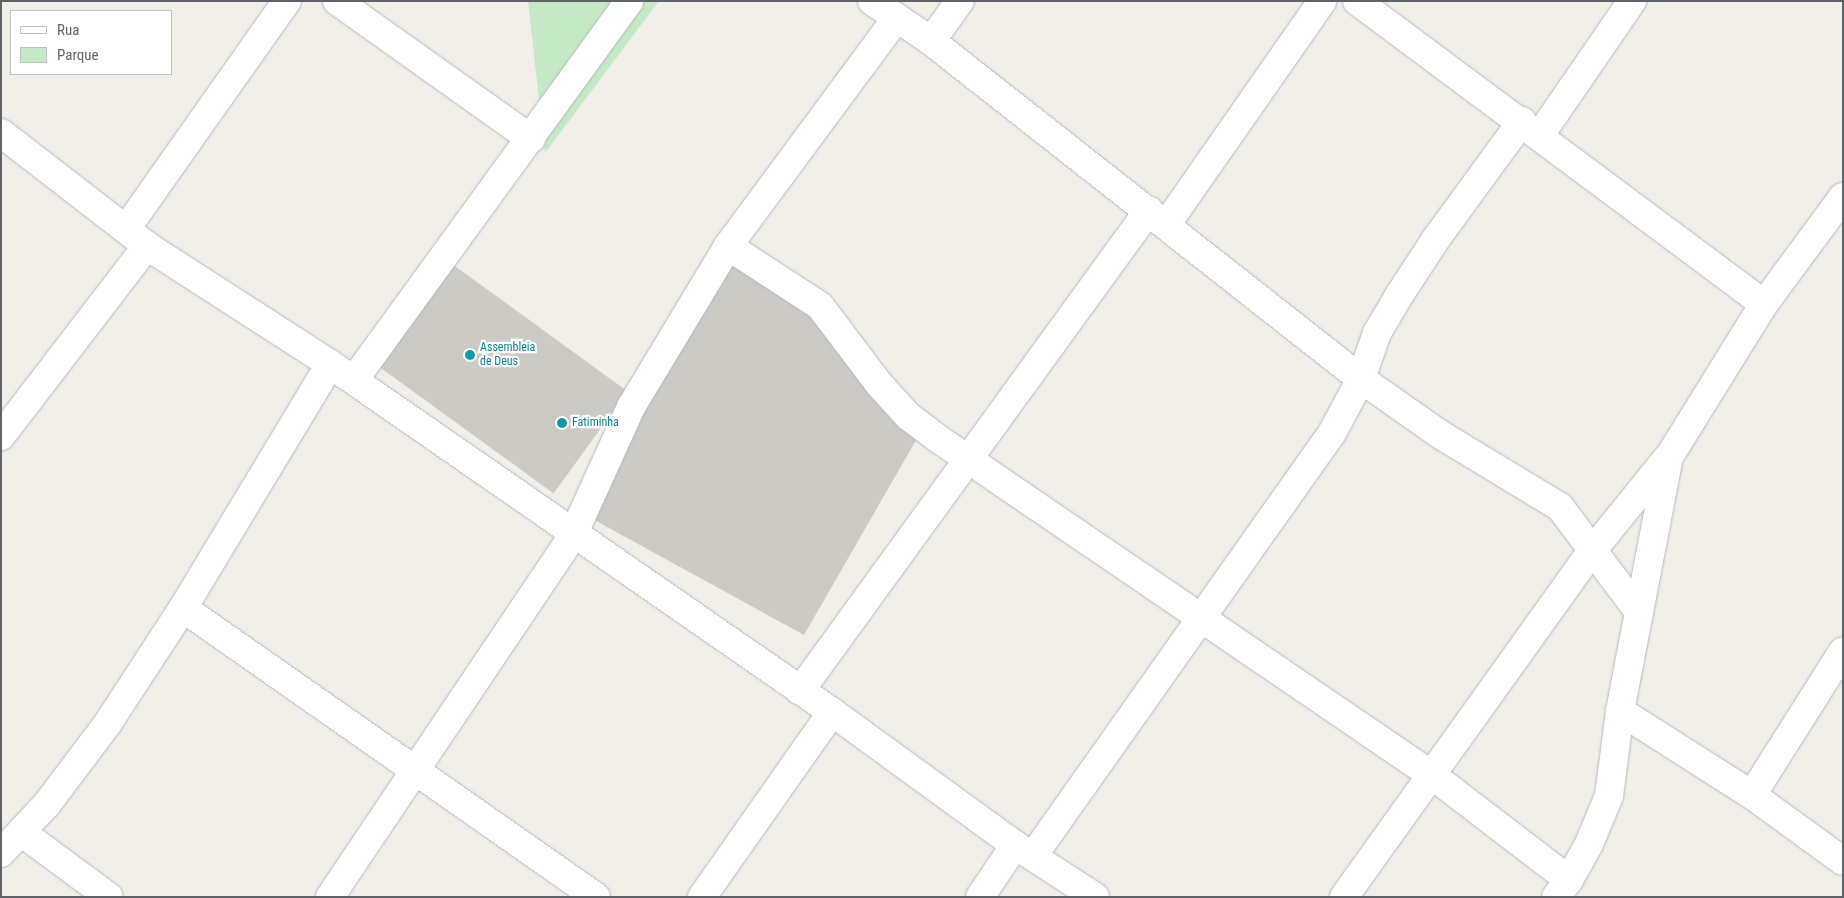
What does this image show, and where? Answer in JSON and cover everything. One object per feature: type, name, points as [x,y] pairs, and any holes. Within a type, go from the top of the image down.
[{"type":"street","points":[[126,229],[288,1]]},
{"type":"street","points":[[336,1],[531,139]]},
{"type":"street","points":[[354,380],[531,139],[629,1]]},
{"type":"street","points":[[872,1],[931,41],[1361,379],[1441,435],[1550,499],[1568,515],[1592,551],[1639,612]]},
{"type":"street","points":[[931,41],[960,1]]},
{"type":"street","points":[[800,691],[971,459],[1322,1]]},
{"type":"street","points":[[1357,1],[1531,128],[1764,304]]},
{"type":"street","points":[[980,897],[1024,851],[1202,621],[1332,433],[1361,379],[1377,333],[1436,239],[1531,128],[1632,1]]},
{"type":"street","points":[[330,897],[573,535],[631,407],[728,246],[897,18]]},
{"type":"street","points":[[1,133],[148,246],[354,380],[573,535],[832,712],[1024,851],[1095,897]]},
{"type":"street","points":[[1344,897],[1433,776],[1592,551],[1669,457],[1764,304],[1843,197]]},
{"type":"street","points":[[1,436],[148,246]]},
{"type":"street","points":[[728,246],[820,306],[908,416],[1202,621],[1433,776],[1562,888],[1609,796],[1620,711],[1669,457]]},
{"type":"street","points":[[2,852],[21,832],[108,723],[183,608],[330,364]]},
{"type":"street","points":[[183,608],[596,897]]},
{"type":"street","points":[[1752,795],[1843,651]]},
{"type":"street","points":[[1620,711],[1752,795],[1843,861]]},
{"type":"street","points":[[702,897],[832,712]]},
{"type":"street","points":[[21,832],[110,897]]},
{"type":"green space","points":[[528,1],[659,1],[545,153]]},
{"type":"building","points":[[730,258],[822,319],[919,435],[804,635],[587,516],[643,407]]},
{"type":"building","name":"Assembleia de Deus","points":[[448,261],[628,391],[554,493],[374,363]]},
{"type":"place","name":"Assembleia de Deus","points":[[470,355]]},
{"type":"place","name":"Fatiminha","points":[[562,423]]}]
